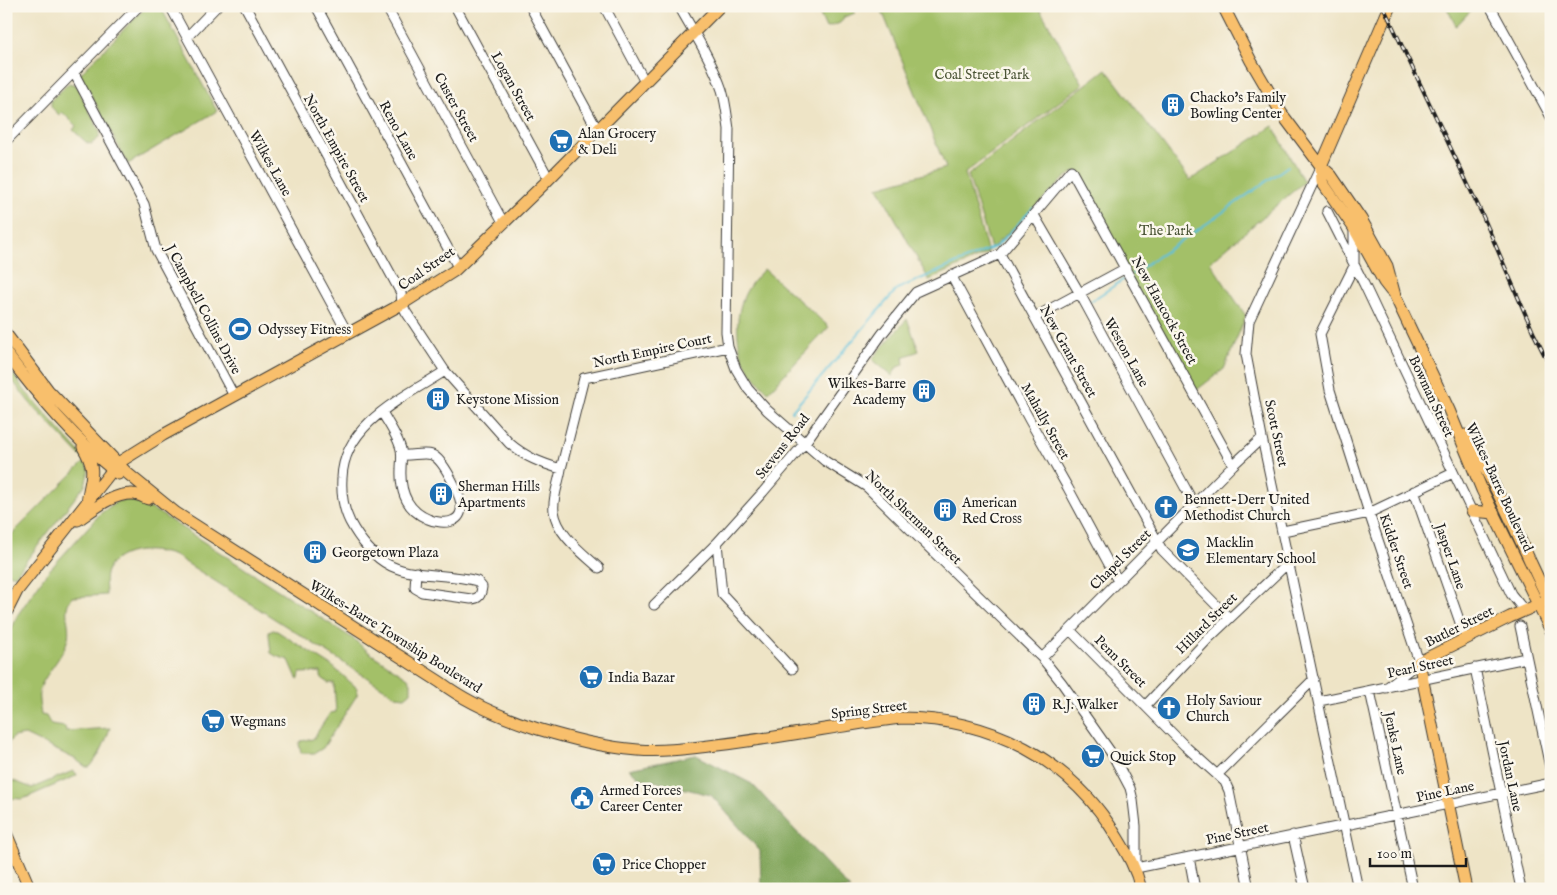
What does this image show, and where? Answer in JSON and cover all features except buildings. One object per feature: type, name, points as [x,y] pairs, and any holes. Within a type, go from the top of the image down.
[{"type":"main road","name":"Coal Street","points":[[6,613],[18,591],[116,467],[163,435],[402,304],[458,267],[549,179],[720,6]]},
{"type":"main road","points":[[1222,6],[1272,97],[1321,166]]},
{"type":"main road","name":"Scott Street","points":[[1321,166],[1390,6]]},
{"type":"main road","name":"Wilkes-Barre Boulevard","points":[[1321,166],[1322,182],[1354,228],[1384,282],[1395,296]]},
{"type":"main road","name":"Wilkes-Barre Boulevard","points":[[1321,166],[1331,175],[1361,219],[1387,266],[1395,296],[1449,410],[1482,490],[1547,602]]},
{"type":"main road","name":"Wilkes-Barre Township Boulevard","points":[[6,334],[48,390],[116,467],[160,508],[176,513]]},
{"type":"main road","name":"Wilkes-Barre Township Boulevard","points":[[6,353],[37,394],[77,437],[116,467],[127,473],[176,513],[456,694],[488,711],[527,725],[595,745],[640,750],[685,749],[824,730]]},
{"type":"main road","name":"Wilkes-Barre Boulevard","points":[[1449,410],[1474,449],[1547,602],[1551,631]]},
{"type":"main road","points":[[77,437],[90,460],[93,474],[86,504]]},
{"type":"main road","points":[[67,528],[119,495],[134,494],[148,498]]},
{"type":"main road","points":[[1472,511],[1494,513]]},
{"type":"main road","name":"Butler Street","points":[[1419,662],[1524,610],[1547,602]]},
{"type":"main road","name":"Kidder Street","points":[[1419,662],[1466,889]]},
{"type":"main road","name":"Spring Street","points":[[824,730],[877,720],[923,718],[964,724],[1011,740],[1056,768],[1088,798],[1112,828],[1136,868],[1141,889]]},
{"type":"main road","points":[[6,833],[28,884],[34,889]]},
{"type":"street","points":[[6,141],[139,6]]},
{"type":"street","name":"Wilkes Lane","points":[[170,6],[348,334]]},
{"type":"street","points":[[187,37],[217,6]]},
{"type":"street","name":"North Empire Street","points":[[245,6],[401,293],[402,304]]},
{"type":"street","name":"Reno Lane","points":[[316,6],[458,267]]},
{"type":"street","name":"Custer Street","points":[[386,6],[503,222]]},
{"type":"street","name":"Logan Street","points":[[455,6],[549,179]]},
{"type":"street","points":[[530,6],[598,130]]},
{"type":"street","points":[[604,6],[645,82]]},
{"type":"street","name":"North Sherman Street","points":[[679,6],[722,91],[729,129],[725,310],[728,347],[736,368],[748,388],[776,418],[804,444],[825,460],[867,487],[1042,658],[1097,732],[1124,775],[1134,800],[1137,845],[1136,868]]},
{"type":"street","points":[[1490,6],[1551,117]]},
{"type":"street","name":"J Campbell Collins Drive","points":[[74,73],[144,204],[156,250],[234,396]]},
{"type":"street","name":"Scott Street","points":[[1321,166],[1249,321],[1246,354],[1262,438],[1358,889]]},
{"type":"street","name":"New Hancock Street","points":[[1034,215],[1071,170],[1233,465]]},
{"type":"street","name":"Bowman Street","points":[[1327,211],[1511,594],[1524,610]]},
{"type":"street","points":[[951,275],[1000,254],[1034,215]]},
{"type":"street","name":"Weston Lane","points":[[1034,215],[1079,292],[1194,504]]},
{"type":"street","name":"Kidder Street","points":[[1354,228],[1354,266],[1320,334],[1330,390],[1419,662]]},
{"type":"street","name":"New Grant Street","points":[[1000,254],[1162,550],[1229,618]]},
{"type":"street","points":[[1035,317],[1126,268]]},
{"type":"street","name":"Stevens Road","points":[[654,605],[718,543],[804,444],[882,334],[916,292],[951,275]]},
{"type":"street","name":"Mahally Street","points":[[951,275],[1118,581]]},
{"type":"street","points":[[402,304],[446,371],[508,443],[521,453],[540,463],[561,469]]},
{"type":"street","name":"North Empire Court","points":[[599,568],[567,536],[558,524],[554,510],[561,469],[584,378],[728,347]]},
{"type":"street","points":[[416,572],[415,588],[422,592],[470,599],[475,599],[481,594],[482,587],[477,580],[416,572],[391,566],[377,556],[352,525],[345,512],[342,498],[342,472],[352,444],[368,424],[382,412],[446,371]]},
{"type":"street","points":[[382,412],[400,445],[402,455],[400,481],[404,496],[418,514],[430,520],[452,521],[460,514],[460,501],[438,458],[432,454],[402,455]]},
{"type":"street","name":"Chapel Street","points":[[1042,658],[1262,438]]},
{"type":"street","points":[[1283,531],[1369,513],[1453,474]]},
{"type":"street","name":"Jasper Lane","points":[[1414,491],[1462,631]]},
{"type":"street","points":[[718,543],[722,594],[792,669]]},
{"type":"street","name":"Hillard Street","points":[[1146,705],[1229,618],[1289,562]]},
{"type":"street","name":"Bowman Street","points":[[1510,617],[1511,594]]},
{"type":"street","points":[[1520,626],[1551,772]]},
{"type":"street","name":"Penn Street","points":[[1070,630],[1225,782],[1229,791],[1249,889]]},
{"type":"street","name":"Pearl Street","points":[[1319,701],[1526,658]]},
{"type":"street","name":"Butler Street","points":[[1386,688],[1419,662]]},
{"type":"street","name":"Jordan Lane","points":[[1475,668],[1521,889]]},
{"type":"street","points":[[1217,775],[1314,679]]},
{"type":"street","name":"Jenks Lane","points":[[1370,691],[1413,889]]},
{"type":"street","name":"Pine Lane","points":[[1344,825],[1551,782]]},
{"type":"street","name":"Pine Street","points":[[1136,868],[1344,825]]},
{"type":"street","points":[[1292,835],[1305,889]]},
{"type":"street","points":[[1189,857],[1196,889]]},
{"type":"green space","points":[[147,6],[160,6],[217,111],[128,164],[80,74]]},
{"type":"green space","points":[[822,6],[854,6],[855,13],[844,17],[840,23],[826,28],[817,8]]},
{"type":"green space","name":"Coal Street Park","points":[[880,6],[1038,6],[1083,84],[965,173],[988,253],[929,280],[878,187],[946,168]]},
{"type":"green space","points":[[1446,6],[1475,6],[1456,26]]},
{"type":"green space","name":"The Park","points":[[1106,69],[1190,180],[1273,126],[1304,182],[1210,262],[1246,316],[1224,369],[1194,392],[1096,217],[1096,200],[1076,171],[1065,178],[991,249],[968,175]]},
{"type":"green space","points":[[69,83],[76,85],[100,132],[99,138],[91,144],[87,143],[73,130],[76,126],[62,112],[59,115],[51,107],[51,100]]},
{"type":"green space","points":[[764,269],[829,327],[768,392],[753,375],[743,359],[738,338],[738,317],[744,296],[752,282]]},
{"type":"green space","points":[[907,319],[919,351],[903,357],[904,365],[897,367],[892,376],[872,359]]},
{"type":"green space","points":[[6,364],[26,392],[83,456],[89,470],[85,485],[16,574],[12,575],[6,573],[6,540],[85,461],[29,402],[6,372]]},
{"type":"green space","points":[[129,500],[159,513],[352,638],[370,653],[408,678],[411,683],[411,692],[405,697],[396,696],[177,557],[159,552],[138,551],[119,557],[112,563],[106,574],[106,595],[72,597],[67,607],[69,632],[66,645],[39,691],[41,715],[46,716],[51,725],[65,727],[66,731],[110,728],[97,758],[90,767],[86,767],[75,759],[25,735],[13,737],[6,746],[6,641],[19,613],[45,575],[100,514],[117,501]]},
{"type":"green space","points":[[273,630],[332,666],[357,688],[357,695],[323,748],[315,753],[301,753],[299,744],[301,741],[313,739],[330,713],[336,712],[334,683],[328,683],[321,677],[321,672],[300,673],[299,679],[297,678],[289,660],[271,653],[269,632]]},
{"type":"green space","points":[[696,755],[752,784],[850,889],[761,889],[760,851],[711,795],[640,778],[629,769]]},
{"type":"green space","points":[[73,771],[77,774],[76,776],[23,799],[6,798],[6,778],[32,788]]},
{"type":"waterway","points":[[1132,274],[1288,166]]},
{"type":"waterway","points":[[792,411],[897,289],[997,246],[1033,208]]},
{"type":"waterway","points":[[1088,303],[1126,278]]},
{"type":"railway","points":[[1383,6],[1482,214],[1534,334],[1551,368]]},
{"type":"place","name":"Chacko's Family Bowling Center","points":[[1173,105]]},
{"type":"place","name":"Alan Grocery & Deli","points":[[561,141]]},
{"type":"place","name":"Odyssey Fitness","points":[[240,329]]},
{"type":"place","name":"Wilkes-Barre Academy","points":[[924,391]]},
{"type":"place","name":"Keystone Mission","points":[[438,399]]},
{"type":"place","name":"Sherman Hills Apartments","points":[[441,494]]},
{"type":"place","name":"Bennett-Derr United Methodist Church","points":[[1166,507]]},
{"type":"place","name":"American Red Cross","points":[[945,510]]},
{"type":"place","name":"Macklin Elementary School","points":[[1188,550]]},
{"type":"place","name":"Georgetown Plaza","points":[[315,552]]},
{"type":"place","name":"India Bazar","points":[[591,677]]},
{"type":"place","name":"R.J. Walker","points":[[1034,704]]},
{"type":"place","name":"Holy Saviour Church","points":[[1169,708]]},
{"type":"place","name":"Wegmans","points":[[213,721]]},
{"type":"place","name":"Quick Stop","points":[[1093,756]]},
{"type":"place","name":"Armed Forces Career Center","points":[[582,798]]},
{"type":"place","name":"Price Chopper","points":[[604,864]]}]
